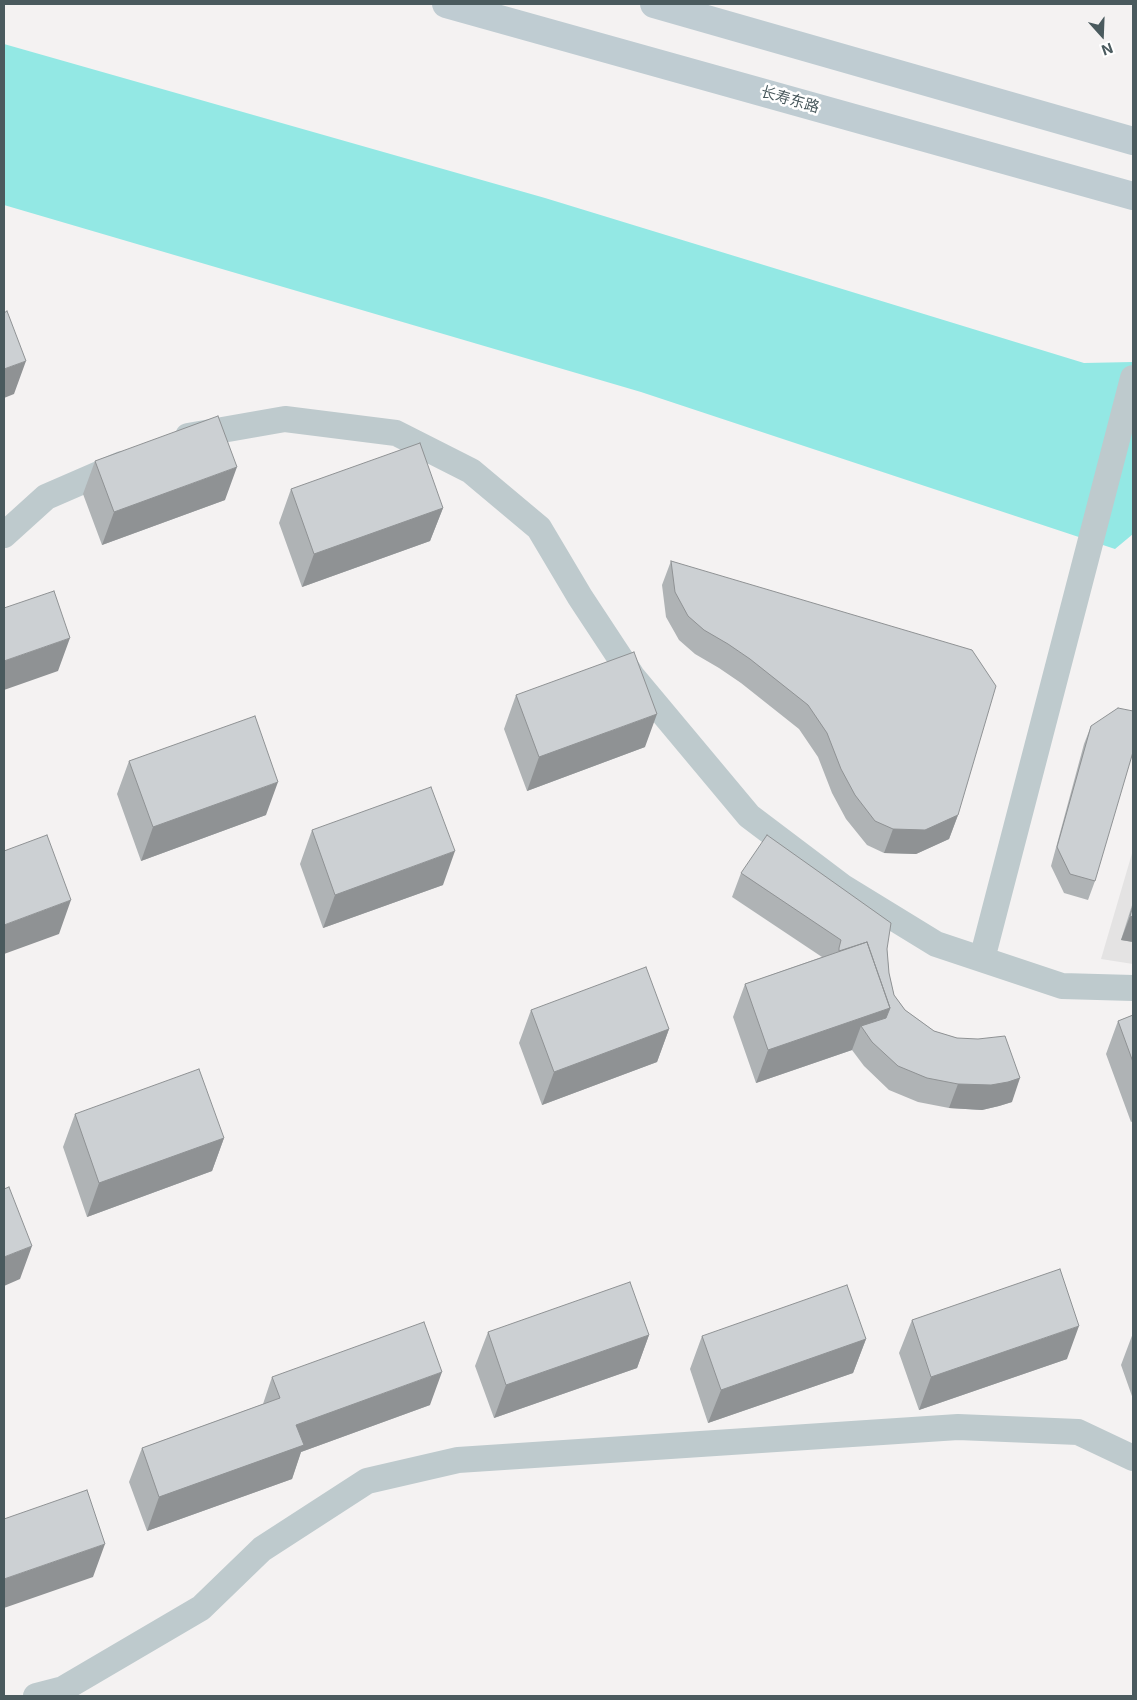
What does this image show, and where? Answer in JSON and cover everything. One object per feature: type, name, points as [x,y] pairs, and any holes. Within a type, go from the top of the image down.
[{"type":"main road","name":"长寿东路","points":[[446,4],[1133,196]]},
{"type":"main road","points":[[654,4],[1133,141]]},
{"type":"street","points":[[982,959],[1133,378]]},
{"type":"street","points":[[168,444],[186,436],[285,419],[396,433],[470,471],[538,528],[580,597],[632,676],[749,816],[843,886],[936,944],[1062,986],[1133,988]]},
{"type":"street","points":[[4,535],[46,497],[142,455]]},
{"type":"street","points":[[36,1696],[64,1689],[201,1608],[262,1549],[367,1481],[458,1460],[958,1428],[1078,1432],[1133,1458]]},
{"type":"shaded area","points":[[1133,850],[1133,964],[1101,959]]},
{"type":"water","points":[[4,44],[545,198],[1084,363],[1133,362],[1133,534],[1115,549],[641,392],[4,205]]},
{"type":"building","points":[[7,311],[26,361],[4,369],[4,313]]},
{"type":"building","points":[[218,416],[237,467],[114,512],[95,461]]},
{"type":"building","points":[[420,443],[443,508],[314,554],[291,489]]},
{"type":"building","points":[[671,561],[972,650],[996,686],[958,815],[925,830],[893,829],[875,821],[855,795],[841,769],[827,733],[808,705],[750,659],[704,630],[688,616],[675,592]]},
{"type":"building","points":[[54,591],[70,638],[4,661],[4,608]]},
{"type":"building","points":[[634,652],[657,714],[539,757],[516,695]]},
{"type":"building","points":[[1118,708],[1133,711],[1133,752],[1095,881],[1070,874],[1057,847],[1091,726]]},
{"type":"building","points":[[255,716],[278,782],[153,827],[129,761]]},
{"type":"building","points":[[431,787],[455,851],[335,895],[312,830]]},
{"type":"building","points":[[47,835],[71,900],[4,925],[4,851]]},
{"type":"building","points":[[767,835],[891,923],[887,949],[889,973],[894,995],[905,1010],[934,1031],[957,1038],[978,1039],[1005,1036],[1020,1078],[991,1085],[958,1084],[927,1078],[898,1066],[872,1042],[861,1026],[886,1018],[890,1008],[867,942],[839,951],[841,940],[741,873]]},
{"type":"building","points":[[1133,906],[1133,917],[1130,916]]},
{"type":"building","points":[[867,942],[890,1008],[768,1050],[745,984]]},
{"type":"building","points":[[646,967],[669,1029],[554,1072],[531,1010]]},
{"type":"building","points":[[1133,1015],[1133,1062],[1118,1021]]},
{"type":"building","points":[[199,1069],[224,1138],[99,1183],[75,1114]]},
{"type":"building","points":[[9,1187],[32,1246],[4,1257],[4,1189]]},
{"type":"building","points":[[1060,1269],[1079,1326],[931,1377],[912,1320]]},
{"type":"building","points":[[630,1282],[649,1335],[506,1385],[488,1332]]},
{"type":"building","points":[[847,1285],[866,1339],[721,1390],[702,1336]]},
{"type":"building","points":[[424,1322],[442,1372],[296,1425],[304,1445],[159,1497],[142,1448],[280,1398],[272,1377]]},
{"type":"building","points":[[87,1490],[105,1544],[4,1579],[4,1519]]}]
